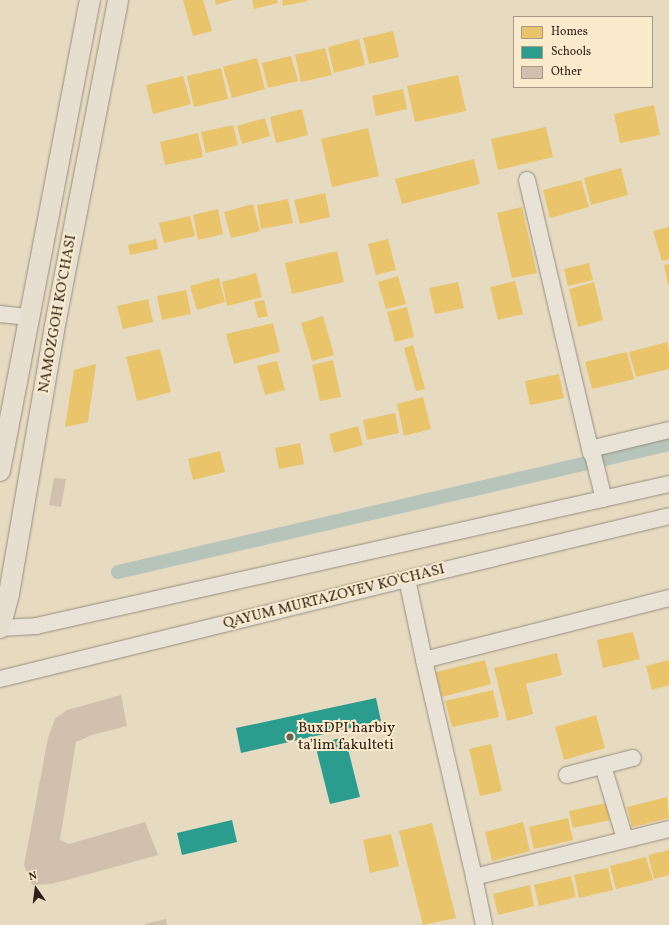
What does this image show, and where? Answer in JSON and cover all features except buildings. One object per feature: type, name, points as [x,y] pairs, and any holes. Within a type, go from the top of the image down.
[{"type":"main road","name":"NAMOZGOH KO'CHASI","points":[[0,471],[90,0]]},
{"type":"main road","name":"NAMOZGOH KO'CHASI","points":[[0,628],[9,594],[54,330],[118,0]]},
{"type":"street","points":[[527,180],[604,499]]},
{"type":"street","points":[[0,314],[29,316]]},
{"type":"street","points":[[593,458],[669,430]]},
{"type":"street","points":[[0,628],[36,626],[669,484]]},
{"type":"street","name":"QAYUM MURTAZOYEV KO'CHASI","points":[[0,679],[669,516]]},
{"type":"street","points":[[408,579],[424,660],[484,925]]},
{"type":"street","points":[[424,660],[669,598]]},
{"type":"street","points":[[567,775],[634,758]]},
{"type":"street","points":[[603,766],[625,839]]},
{"type":"street","points":[[474,876],[669,829]]},
{"type":"waterway","points":[[118,572],[669,444]]},
{"type":"place","name":"BuxDPI harbiy ta'lim fakulteti","points":[[290,737]]}]
